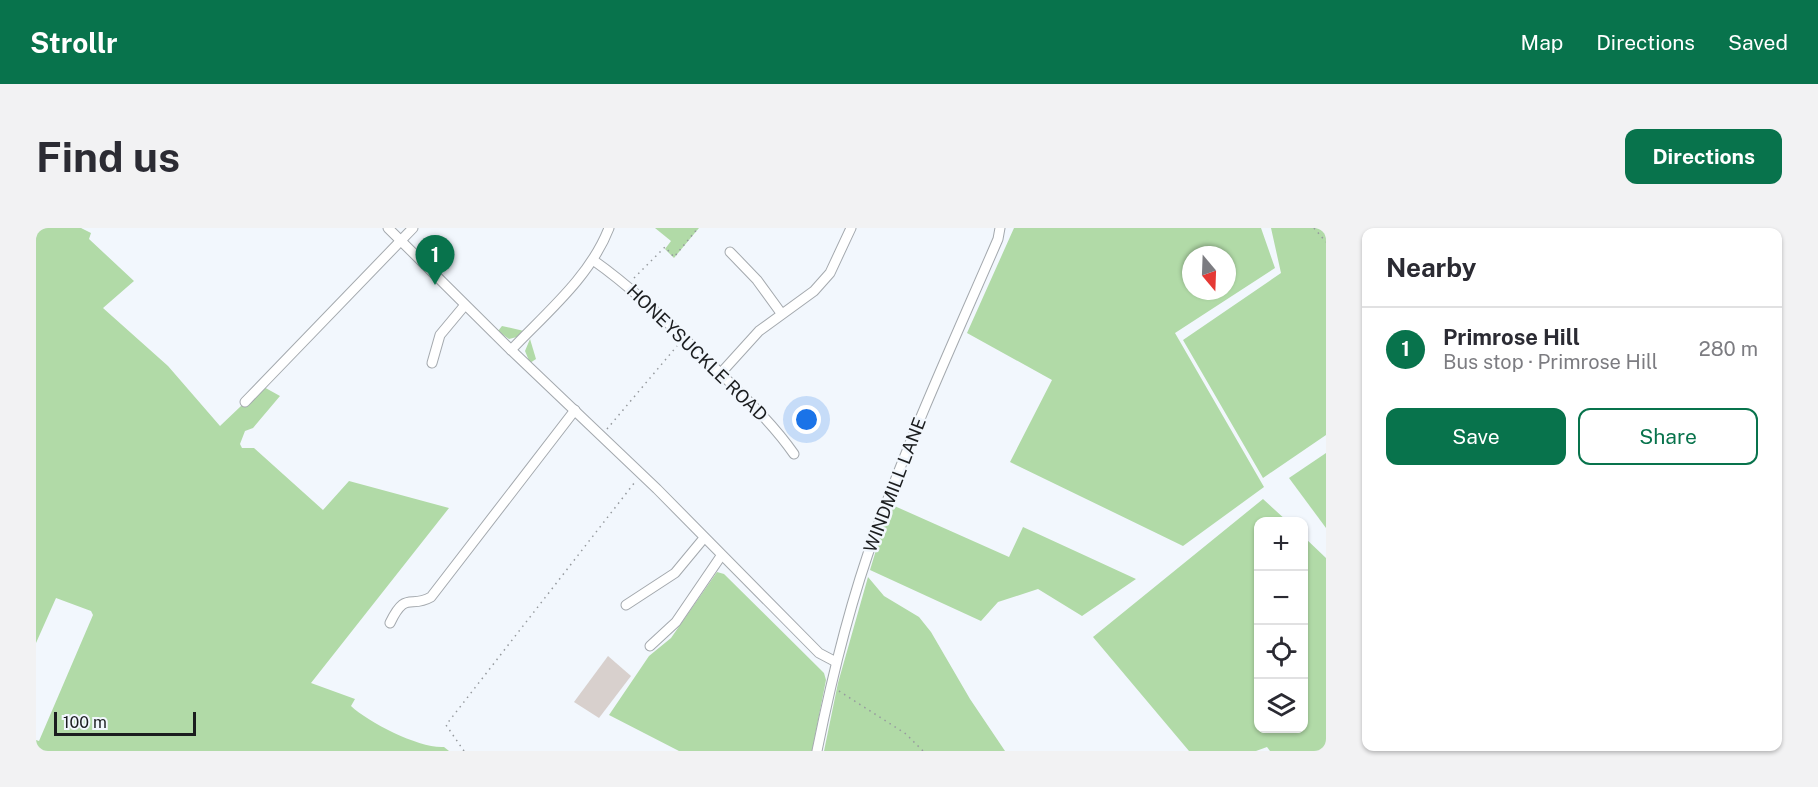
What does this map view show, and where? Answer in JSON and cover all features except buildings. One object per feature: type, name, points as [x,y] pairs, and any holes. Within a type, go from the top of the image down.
[{"type":"street","points":[[388,228],[641,474],[819,653],[836,662]]},
{"type":"street","points":[[245,402],[413,228]]},
{"type":"street","points":[[511,350],[577,281],[593,260],[609,228]]},
{"type":"street","points":[[720,374],[759,331],[814,291],[830,273],[851,228]]},
{"type":"street","name":"WINDMILL LANE","points":[[817,751],[836,662],[876,532],[912,437],[998,239],[1000,228]]},
{"type":"street","points":[[730,252],[757,280],[781,313]]},
{"type":"street","name":"HONEYSUCKLE ROAD","points":[[593,260],[627,285],[684,338],[778,430],[794,453]]},
{"type":"street","points":[[432,363],[440,335],[465,305]]},
{"type":"street","points":[[390,623],[398,609],[408,600],[424,600],[431,597],[575,410]]},
{"type":"street","points":[[626,605],[675,573],[704,538]]},
{"type":"street","points":[[650,646],[664,636],[721,556]]},
{"type":"path","points":[[631,281],[665,247],[674,257],[698,228]]},
{"type":"path","points":[[1314,228],[1326,242]]},
{"type":"path","points":[[601,435],[684,338]]},
{"type":"path","points":[[465,751],[446,725],[641,474]]},
{"type":"path","points":[[830,686],[906,734],[923,751]]},
{"type":"green space","points":[[36,228],[81,228],[91,233],[89,239],[134,281],[103,308],[168,366],[220,426],[262,386],[280,396],[253,428],[245,431],[240,444],[242,448],[254,448],[323,510],[349,481],[449,508],[311,683],[355,699],[351,706],[359,713],[396,734],[422,744],[444,747],[449,751],[36,751],[36,740],[39,741],[93,615],[91,611],[56,598],[36,643]]},
{"type":"green space","points":[[655,228],[699,228],[674,258],[665,249],[671,241]]},
{"type":"green space","points":[[1014,228],[1261,228],[1275,268],[1236,293],[1236,246],[1182,246],[1182,300],[1226,300],[1175,333],[1264,487],[1183,546],[1010,462],[1052,380],[967,333]]},
{"type":"green space","points":[[1271,228],[1326,228],[1326,435],[1263,478],[1183,340],[1281,273]]},
{"type":"green space","points":[[502,326],[524,331],[517,337],[509,339],[498,331]]},
{"type":"green space","points":[[530,339],[536,359],[530,363],[525,351]]},
{"type":"green space","points":[[1326,453],[1326,528],[1289,478]]},
{"type":"green space","points":[[1263,499],[1283,517],[1254,517],[1254,733],[1308,733],[1308,541],[1326,558],[1326,751],[1270,751],[1267,747],[1256,751],[1189,751],[1093,637]]},
{"type":"green space","points":[[890,504],[1009,557],[1023,527],[1136,579],[1082,616],[1038,589],[998,602],[981,621],[870,570]]},
{"type":"green space","points":[[717,572],[724,574],[824,673],[826,680],[812,751],[679,751],[609,715],[649,656],[671,638]]},
{"type":"green space","points":[[868,577],[884,596],[919,617],[931,632],[970,699],[1005,751],[824,751],[838,683]]},
{"type":"place","name":"Primrose Hill","points":[[435,285]]}]
